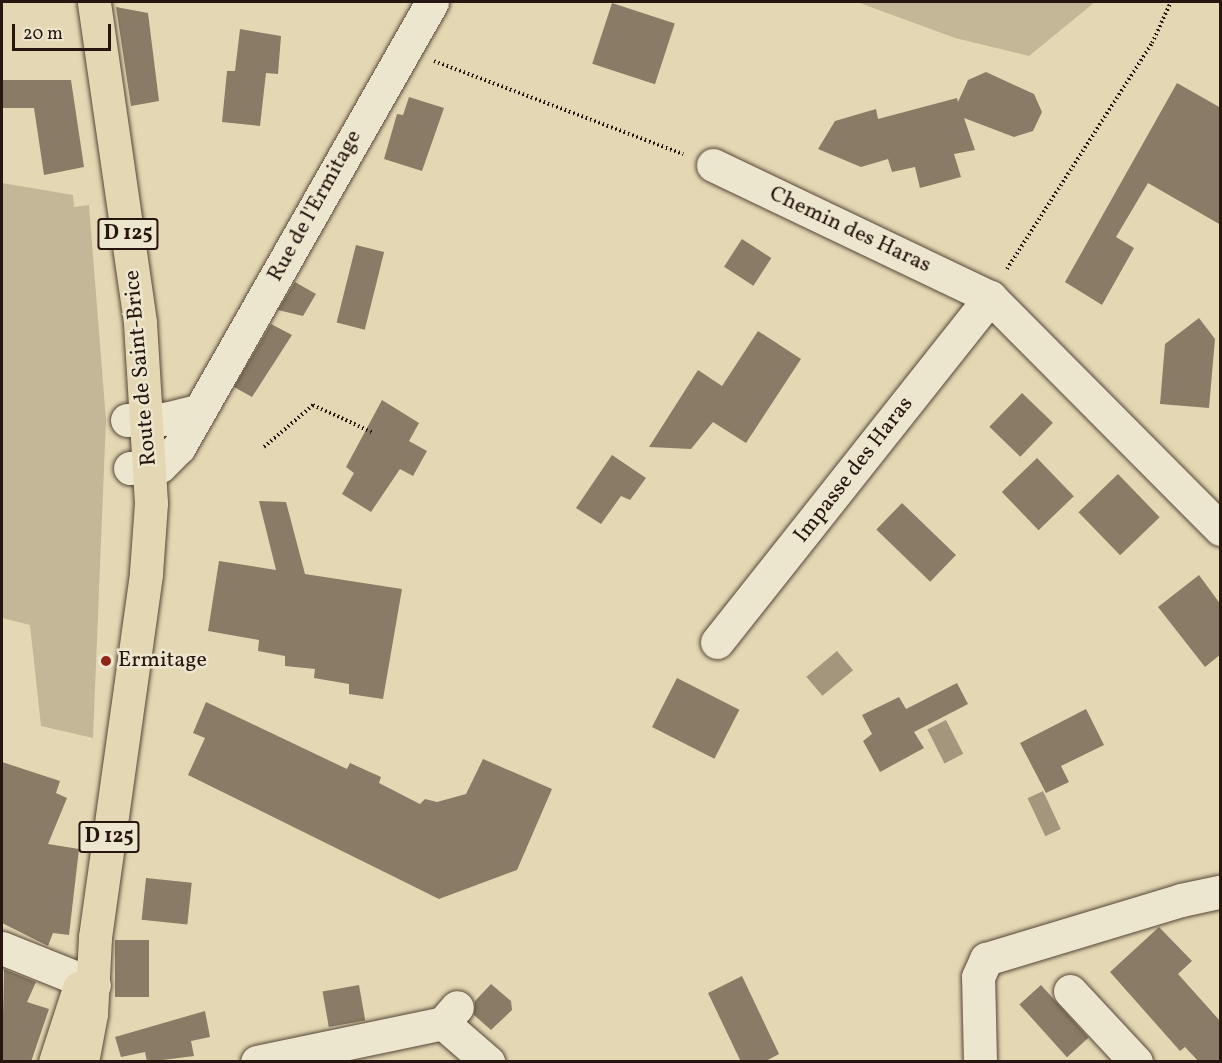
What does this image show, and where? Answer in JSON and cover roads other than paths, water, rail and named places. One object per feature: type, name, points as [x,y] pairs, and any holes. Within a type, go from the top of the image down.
[{"type":"main road","name":"Route de Saint-Brice","points":[[82,2],[137,419],[147,562],[88,982],[85,1055]]},
{"type":"main road","name":"Route de Saint-Brice","points":[[94,2],[140,322],[137,419]]},
{"type":"main road","name":"Route de Saint-Brice","points":[[55,1062],[88,982]]},
{"type":"street","name":"Rue de l'Ermitage","points":[[140,468],[160,466],[174,453],[403,49],[432,2]]},
{"type":"street","name":"Chemin des Haras","points":[[714,165],[990,297],[1221,529]]},
{"type":"street","name":"Impasse des Haras","points":[[717,642],[990,297]]},
{"type":"street","points":[[137,419],[182,417],[198,411]]},
{"type":"street","points":[[980,1062],[978,977],[986,959],[1181,900],[1221,892]]},
{"type":"street","points":[[2,948],[88,982]]},
{"type":"street","points":[[1070,991],[1136,1062]]},
{"type":"street","points":[[257,1062],[450,1015],[488,1062]]},
{"type":"place","name":"Ermitage","points":[[106,661]]}]
